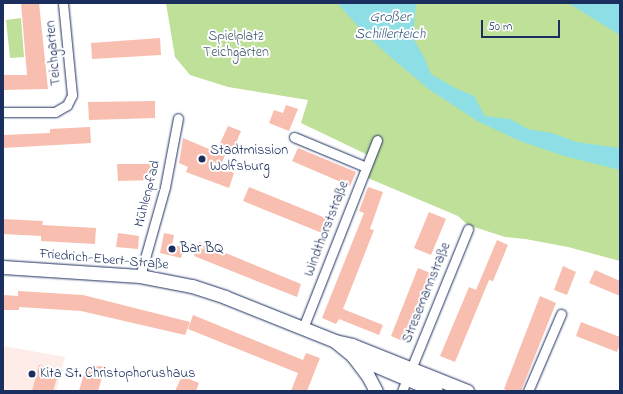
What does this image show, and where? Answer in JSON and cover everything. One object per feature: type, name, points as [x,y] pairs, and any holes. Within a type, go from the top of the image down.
[{"type":"street","name":"Teichgarten","points":[[3,112],[55,112],[67,106],[72,95],[63,3]]},
{"type":"street","name":"Mühlenpfad","points":[[140,276],[165,186],[178,118]]},
{"type":"street","points":[[294,137],[366,167]]},
{"type":"street","name":"Windthorststraße","points":[[304,328],[377,140]]},
{"type":"street","name":"Stresemannstraße","points":[[406,379],[468,229]]},
{"type":"street","name":"Friedrich-Ebert-Straße","points":[[3,267],[140,276],[192,286],[226,297],[335,341],[352,345],[406,379],[467,391]]},
{"type":"street","points":[[528,391],[561,314]]},
{"type":"street","name":"Friedrich-Ebert-Straße","points":[[335,341],[353,356],[436,391]]},
{"type":"street","points":[[353,356],[368,376],[376,391]]},
{"type":"shaded area","name":"Kita St. Christophorushaus","points":[[3,346],[65,357],[56,391],[3,391]]},
{"type":"green space","name":"Spielplatz Teichgarten","points":[[166,3],[620,3],[620,261],[568,247],[505,237],[468,225],[458,216],[363,176],[370,156],[301,123],[308,100],[228,87],[190,75],[175,57]]},
{"type":"green space","points":[[21,18],[24,57],[10,58],[6,20]]},
{"type":"water","name":"Großer Schillerteich","points":[[337,3],[416,3],[413,38],[424,57],[431,74],[455,88],[474,96],[485,116],[510,119],[528,129],[552,133],[576,142],[620,148],[620,170],[564,156],[520,141],[479,122],[430,90],[395,61],[365,34]]},
{"type":"water","points":[[568,3],[620,3],[620,35],[618,34]]},
{"type":"building","points":[[21,3],[39,3],[48,89],[3,90],[3,75],[27,75]]},
{"type":"building","points":[[160,38],[161,55],[92,59],[91,43]]},
{"type":"building","points":[[155,101],[155,118],[89,120],[88,102]]},
{"type":"building","points":[[286,105],[298,109],[289,131],[269,123],[274,110],[283,113]]},
{"type":"building","name":"Stadtmission Wolfsburg","points":[[228,126],[241,131],[234,148],[229,146],[220,167],[234,173],[229,188],[186,172],[188,167],[179,163],[183,138],[216,152]]},
{"type":"building","points":[[90,127],[91,143],[3,148],[3,135],[50,133],[50,129]]},
{"type":"building","points":[[298,148],[356,172],[350,186],[292,161]]},
{"type":"building","points":[[117,164],[152,164],[152,180],[118,181]]},
{"type":"building","points":[[249,187],[328,219],[322,233],[243,201]]},
{"type":"building","points":[[368,187],[383,192],[370,229],[374,230],[343,309],[383,325],[379,335],[339,319],[336,324],[322,318],[364,213],[359,211]]},
{"type":"building","points":[[429,212],[446,219],[431,255],[414,248]]},
{"type":"building","points":[[3,219],[43,221],[42,225],[96,228],[95,244],[41,241],[41,236],[3,234]]},
{"type":"building","points":[[118,233],[139,236],[138,249],[116,247]]},
{"type":"building","points":[[164,233],[174,235],[172,245],[184,247],[181,258],[160,253]]},
{"type":"building","points":[[497,240],[508,245],[493,281],[489,280],[455,362],[440,356],[469,287],[476,290]]},
{"type":"building","points":[[199,242],[301,284],[297,297],[194,256]]},
{"type":"building","points":[[563,266],[576,272],[567,295],[554,290]]},
{"type":"building","points":[[418,268],[433,274],[405,342],[391,336]]},
{"type":"building","points":[[595,270],[620,281],[620,296],[589,283]]},
{"type":"building","points":[[18,291],[83,295],[190,322],[185,335],[81,311],[19,307],[19,310],[3,310],[3,295],[18,296]]},
{"type":"building","points":[[540,296],[556,303],[521,391],[510,391],[504,389]]},
{"type":"building","points":[[193,315],[303,360],[306,353],[320,358],[307,391],[291,391],[298,373],[188,329]]},
{"type":"building","points":[[581,322],[620,337],[620,345],[617,352],[576,336]]},
{"type":"building","points":[[39,365],[59,371],[53,391],[32,391]]},
{"type":"building","points":[[105,366],[98,391],[79,391],[86,367]]},
{"type":"building","points":[[182,376],[199,383],[196,391],[175,391]]},
{"type":"place","name":"Stadtmission Wolfsburg","points":[[202,159]]},
{"type":"place","name":"Bar BQ","points":[[172,249]]},
{"type":"place","name":"Kita St. Christophorushaus","points":[[32,374]]}]
